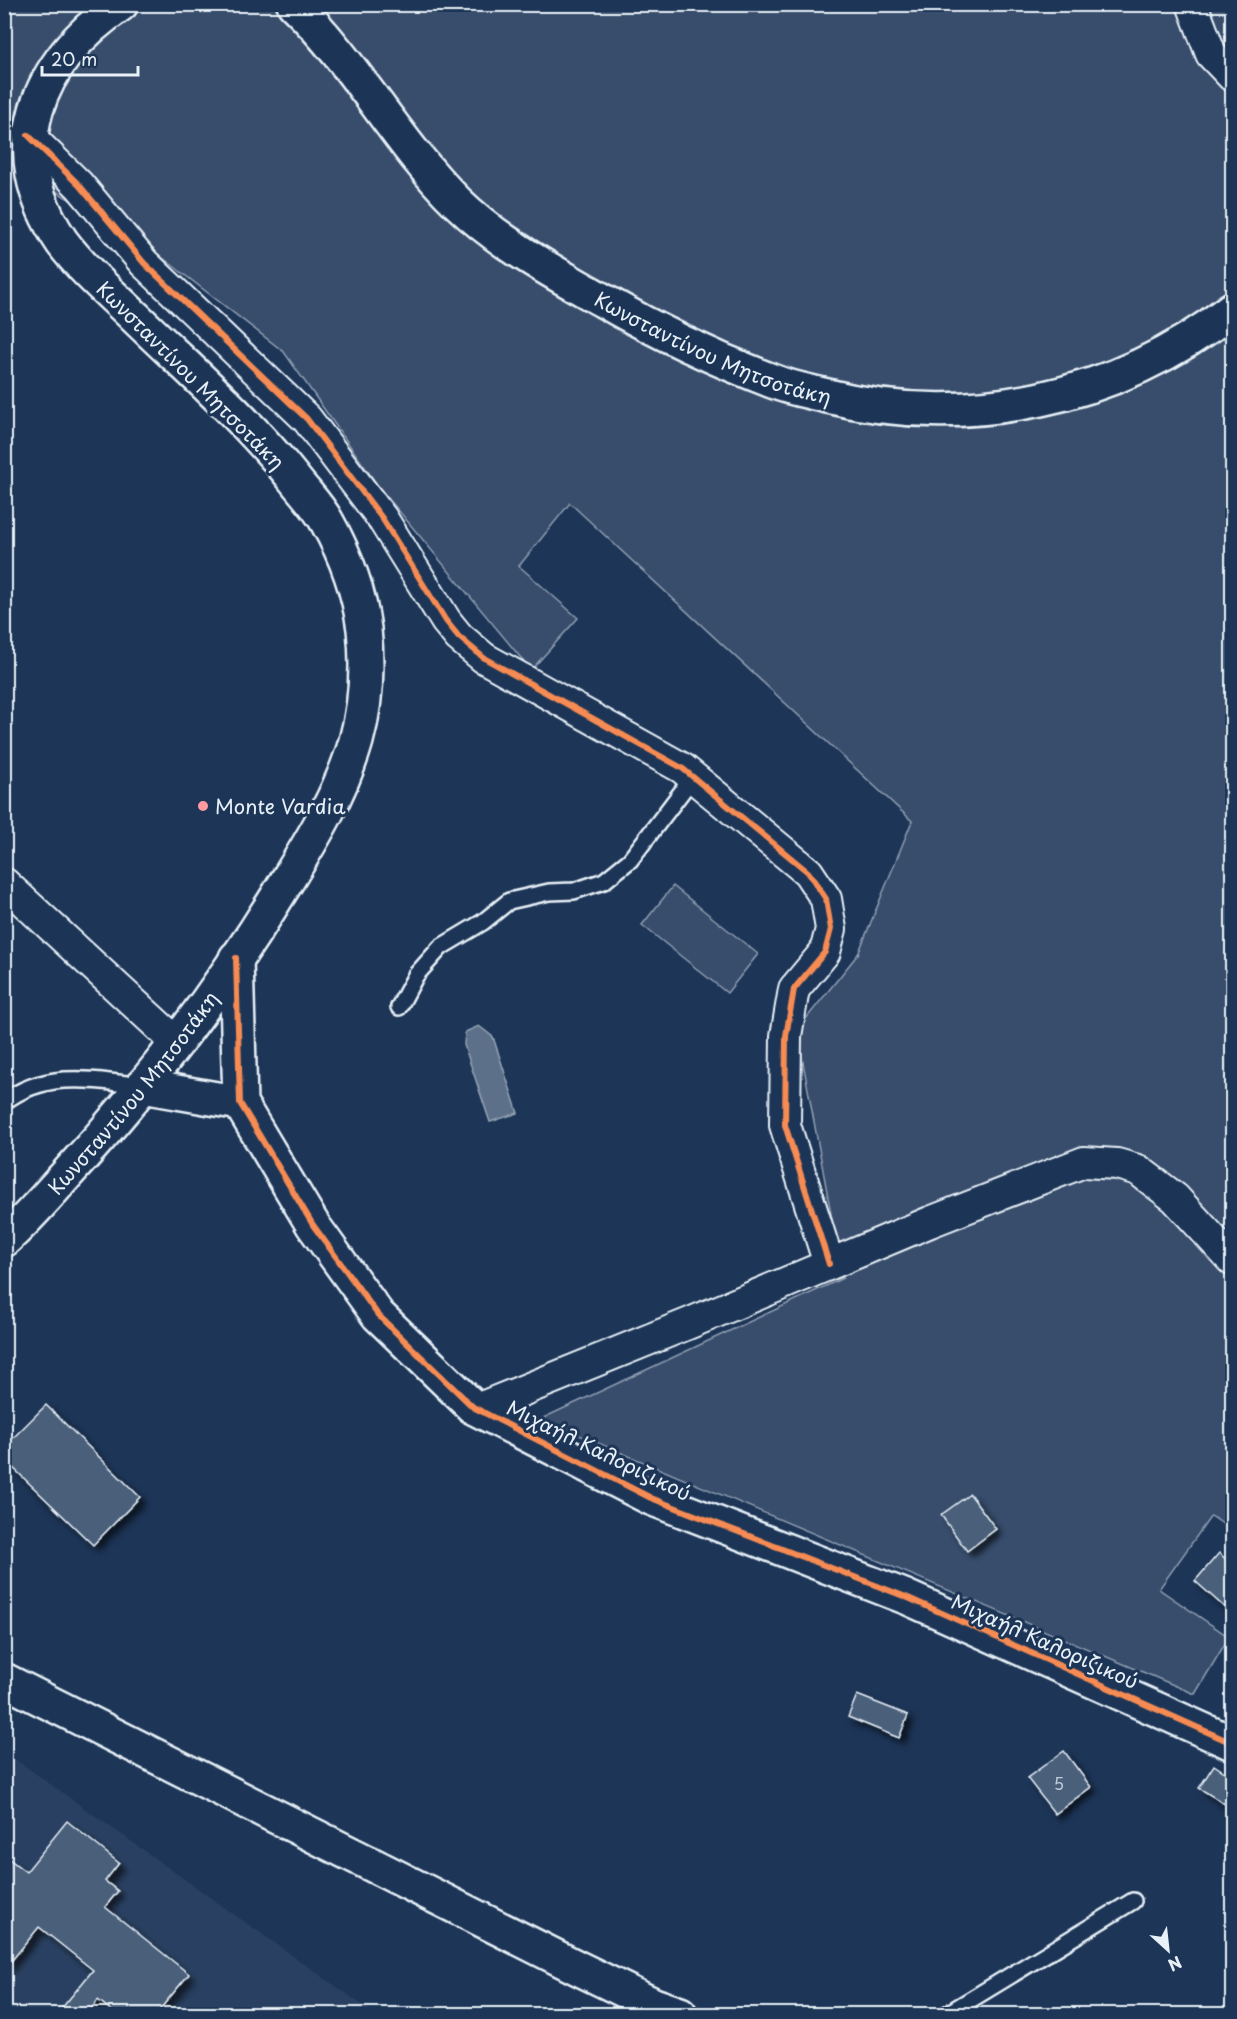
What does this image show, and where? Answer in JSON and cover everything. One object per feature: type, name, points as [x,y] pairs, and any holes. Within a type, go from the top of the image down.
[{"type":"main road","name":"Κωνσταντίνου Μητσοτάκη","points":[[7,1231],[110,1127],[176,1042],[236,958],[308,846],[356,742],[365,694],[364,626],[352,576],[326,520],[278,460],[226,404],[89,273],[60,239],[39,200],[29,171],[28,135],[36,97],[53,69],[79,38],[121,4]]},
{"type":"main road","name":"Κωνσταντίνου Μητσοτάκη","points":[[294,4],[318,27],[427,171],[458,203],[510,245],[633,318],[777,383],[853,402],[907,410],[965,411],[1034,402],[1098,385],[1156,359],[1212,325],[1233,309]]},
{"type":"main road","name":"Μιχαήλ Καλοριζικού","points":[[236,958],[240,1103],[313,1225],[378,1315],[477,1409],[651,1497],[906,1597],[1233,1743]]},
{"type":"main road","points":[[142,1086],[240,1103]]},
{"type":"main road","points":[[4,1680],[567,1963],[654,2005],[680,2014]]},
{"type":"street","points":[[1192,4],[1211,54],[1233,76]]},
{"type":"street","points":[[28,135],[79,184],[144,263],[307,419],[382,518],[446,621],[459,637],[484,658],[693,777],[808,872],[826,899],[831,929],[825,952],[794,989],[786,1036],[785,1125],[829,1264]]},
{"type":"street","points":[[4,883],[176,1042]]},
{"type":"street","points":[[477,1409],[1083,1162],[1117,1164],[1138,1170],[1175,1198],[1233,1260]]},
{"type":"lane","points":[[399,1006],[416,975],[441,947],[483,922],[509,901],[549,892],[574,891],[604,881],[630,860],[693,777]]},
{"type":"lane","points":[[4,1102],[15,1094],[49,1080],[94,1080],[142,1086]]},
{"type":"lane","points":[[947,2014],[1133,1901]]},
{"type":"shaded area","points":[[4,5],[1232,5],[1232,1530],[1211,1516],[1159,1589],[1229,1637],[1195,1694],[541,1419],[843,1278],[797,1030],[858,954],[912,821],[570,503],[519,566],[578,618],[531,670],[379,487],[284,352],[154,251],[5,160]]},
{"type":"shaded area","points":[[673,886],[758,954],[727,993],[642,925]]},
{"type":"shaded area","points":[[479,1026],[493,1037],[518,1113],[490,1122],[464,1045],[465,1032]]},
{"type":"shaded area","points":[[5,1752],[375,2014],[5,2014]]},
{"type":"building","points":[[46,1405],[140,1497],[93,1545],[4,1459],[4,1447]]},
{"type":"building","points":[[970,1494],[996,1529],[967,1551],[941,1515]]},
{"type":"building","points":[[1219,1553],[1232,1565],[1232,1614],[1195,1581]]},
{"type":"building","points":[[857,1695],[908,1715],[899,1738],[848,1717]]},
{"type":"building","points":[[1064,1751],[1091,1787],[1055,1814],[1027,1778]]},
{"type":"building","points":[[1214,1765],[1232,1777],[1232,1799],[1228,1806],[1199,1788]]},
{"type":"building","points":[[67,1821],[119,1863],[105,1881],[118,1891],[105,1907],[189,1974],[156,2014],[116,2014],[98,2000],[87,2014],[57,2014],[93,1970],[39,1927],[4,1970],[4,1855],[26,1872]]},
{"type":"cycle path","points":[[28,135],[79,185],[144,263],[307,419],[382,518],[446,621],[459,637],[484,658],[682,768],[808,872],[826,899],[831,929],[825,952],[794,989],[786,1036],[785,1125],[829,1264]]},
{"type":"cycle path","points":[[236,958],[240,1103],[313,1225],[378,1315],[473,1407],[651,1498],[906,1597],[1232,1743]]},
{"type":"place","name":"Monte Vardia","points":[[203,806]]}]
